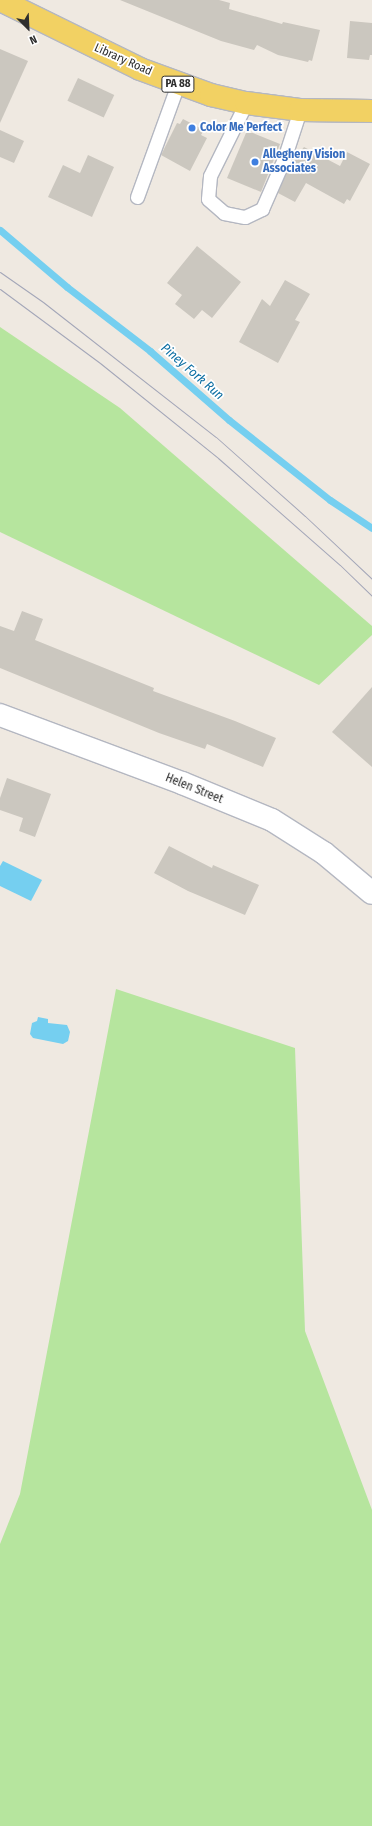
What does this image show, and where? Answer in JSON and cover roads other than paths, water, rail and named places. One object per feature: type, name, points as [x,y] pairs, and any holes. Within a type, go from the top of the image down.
[{"type":"main road","name":"Library Road","points":[[0,0],[76,39],[178,84],[246,103],[300,110],[372,111]]},
{"type":"street","name":"Helen Street","points":[[0,715],[272,820],[324,853],[372,893]]},
{"type":"lane","points":[[137,197],[178,84]]},
{"type":"lane","points":[[246,103],[210,176],[208,199],[224,213],[245,217],[262,209],[284,159],[300,110]]},
{"type":"water","points":[[3,861],[42,880],[31,901],[0,886],[0,866]]},
{"type":"water","points":[[38,1017],[48,1019],[48,1023],[67,1025],[70,1032],[68,1041],[63,1044],[33,1038],[30,1034],[32,1023],[37,1021]]},
{"type":"waterway","name":"Piney Fork Run","points":[[0,230],[67,287],[150,351],[229,420],[330,500],[372,528]]},
{"type":"tram line","points":[[0,272],[43,302],[216,437],[305,516],[372,579]]},
{"type":"tram line","points":[[0,289],[100,363],[218,458],[340,565],[372,596]]},
{"type":"place","name":"Color Me Perfect","points":[[192,128]]},
{"type":"place","name":"Allegheny Vision Associates","points":[[255,162]]}]
